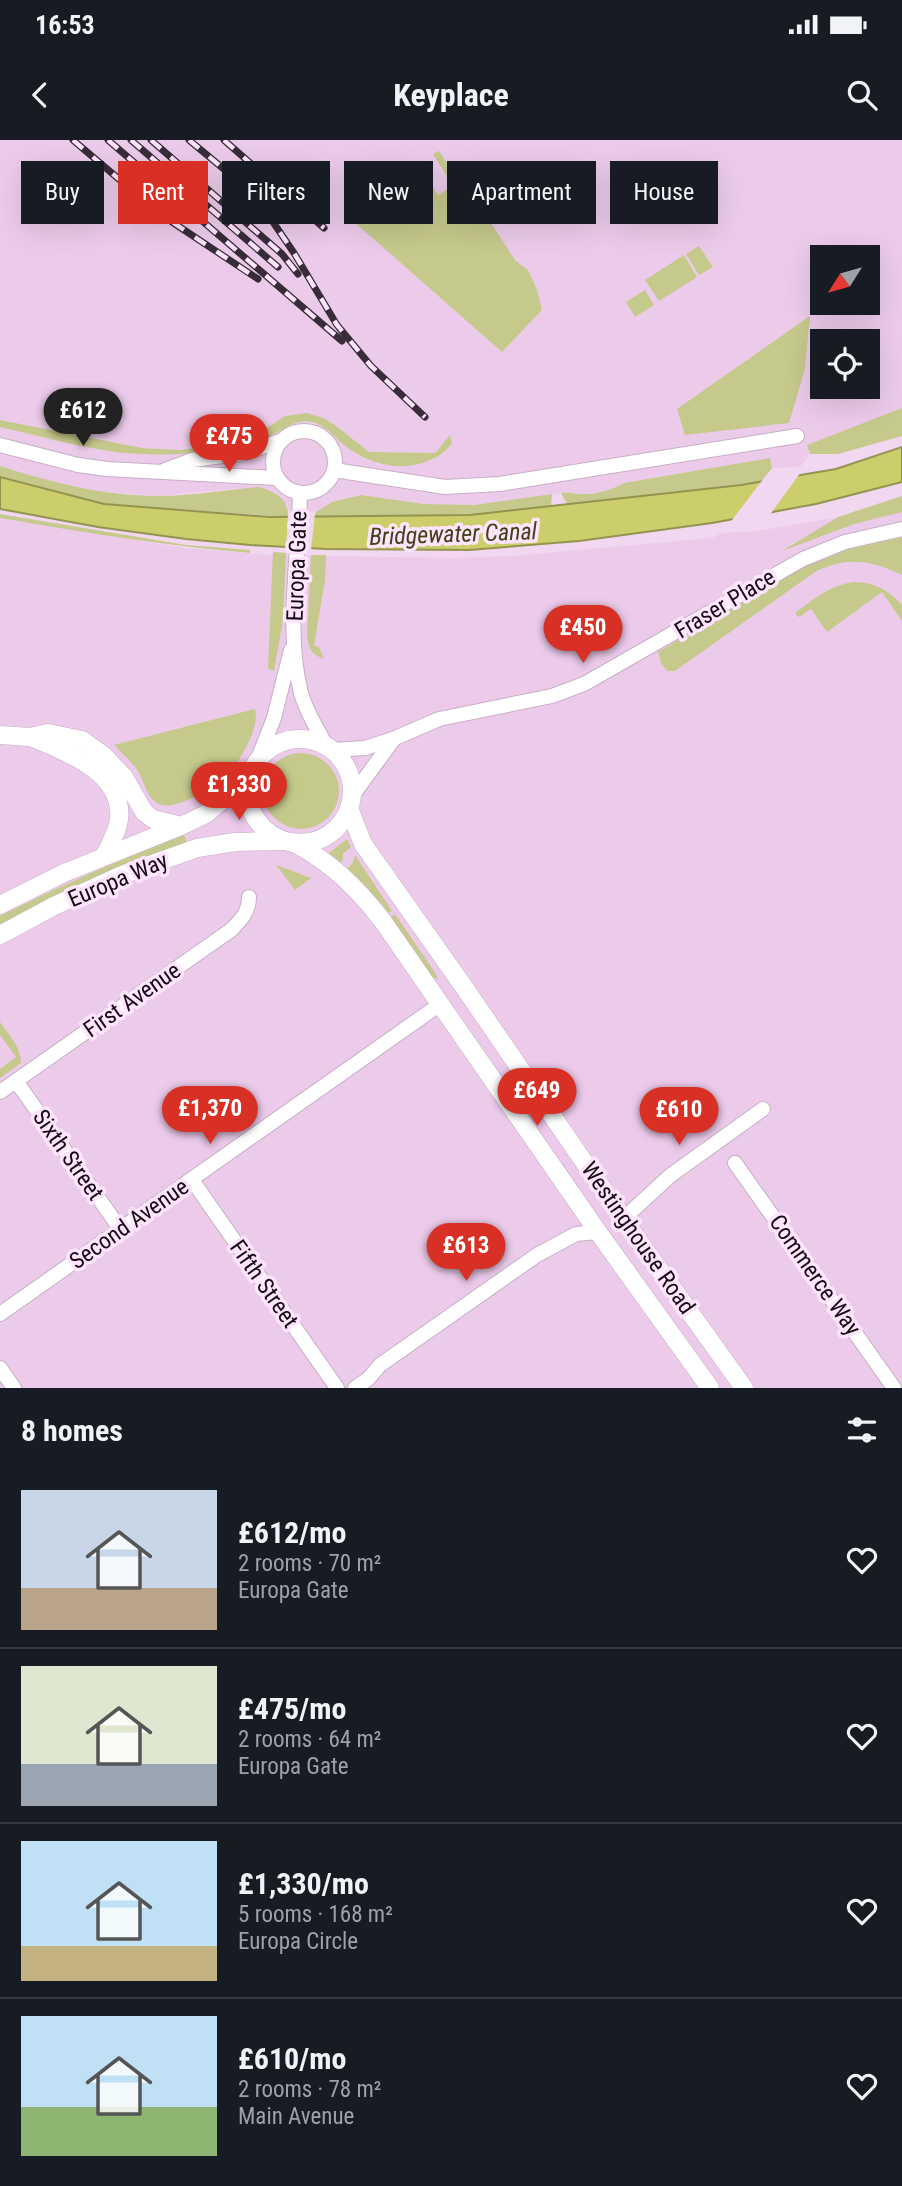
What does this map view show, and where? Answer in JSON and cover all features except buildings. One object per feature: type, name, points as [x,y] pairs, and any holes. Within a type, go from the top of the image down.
[{"type":"street","points":[[298,431],[318,434],[332,449],[335,460],[330,478],[317,490],[300,493],[291,490],[277,478],[272,460],[281,441],[298,431]]},
{"type":"street","points":[[334,470],[445,487],[500,484],[797,436]]},
{"type":"street","name":"Europa Gate","points":[[164,471],[192,460],[245,453],[281,441]]},
{"type":"street","name":"Europa Gate","points":[[0,445],[107,469],[277,478]]},
{"type":"street","name":"Europa Gate","points":[[300,493],[294,638],[302,696],[330,748]]},
{"type":"street","name":"Fraser Place","points":[[330,748],[365,748],[439,719],[552,696],[584,684],[803,559],[845,542],[902,529]]},
{"type":"street","name":"Europa Gate","points":[[253,769],[274,718],[294,638]]},
{"type":"street","points":[[0,735],[30,737],[48,733],[82,740],[103,755],[124,777],[144,812],[153,819],[181,826]]},
{"type":"street","points":[[30,737],[76,756],[97,770],[109,786],[119,811],[119,822],[105,855]]},
{"type":"street","points":[[351,802],[352,783],[348,770],[330,748],[311,740],[287,740],[275,744],[253,769],[247,788],[251,811],[264,830],[289,842],[306,843],[329,835],[338,828],[351,802],[393,739]]},
{"type":"street","name":"Europa Way","points":[[0,905],[64,873],[206,814],[253,769]]},
{"type":"street","name":"Westinghouse Road","points":[[351,802],[363,844],[623,1220],[744,1388]]},
{"type":"street","name":"Europa Way","points":[[0,935],[110,880],[197,848],[235,842],[289,842]]},
{"type":"street","name":"Westinghouse Road","points":[[289,842],[318,856],[338,871],[362,894],[383,920],[439,1005],[710,1388]]},
{"type":"street","name":"First Avenue","points":[[0,1092],[231,930],[245,916],[249,897]]},
{"type":"street","name":"Second Avenue","points":[[0,1314],[464,987]]},
{"type":"street","name":"Sixth Street","points":[[16,1080],[121,1230]]},
{"type":"street","points":[[355,1388],[368,1379],[380,1365],[537,1255],[576,1234],[598,1232],[623,1220],[671,1175],[763,1109]]},
{"type":"street","name":"Commerce Way","points":[[736,1163],[894,1388]]},
{"type":"street","name":"Fifth Street","points":[[192,1180],[337,1388]]},
{"type":"street","points":[[0,1368],[14,1388]]},
{"type":"shaded area","points":[[0,140],[902,140],[902,419],[809,450],[810,454],[800,467],[772,468],[770,458],[624,483],[611,491],[581,494],[568,492],[474,505],[424,504],[361,495],[341,499],[316,512],[289,510],[287,504],[231,489],[156,496],[105,492],[49,482],[0,466],[0,427],[134,454],[253,444],[292,423],[311,422],[330,431],[357,455],[378,464],[403,466],[443,454],[448,450],[450,436],[435,453],[369,452],[335,425],[285,416],[262,431],[233,441],[179,450],[142,448],[0,420]]},
{"type":"shaded area","points":[[439,151],[447,163],[447,176],[433,154]]},
{"type":"shaded area","points":[[433,187],[438,195],[447,190],[447,224],[492,224],[515,260],[528,270],[542,310],[502,352],[356,224],[433,224]]},
{"type":"shaded area","points":[[699,246],[713,267],[699,275],[686,254]]},
{"type":"shaded area","points":[[684,255],[697,277],[659,301],[645,280]]},
{"type":"shaded area","points":[[645,290],[654,305],[635,317],[626,302]]},
{"type":"shaded area","points":[[810,316],[805,369],[789,423],[685,435],[677,409]]},
{"type":"shaded area","points":[[902,408],[902,436],[838,454],[810,454],[807,445]]},
{"type":"shaded area","points":[[307,413],[335,425],[369,452],[435,453],[450,435],[452,443],[443,453],[431,460],[399,466],[377,463],[356,454],[323,427],[305,421],[234,449],[169,454],[103,450],[0,427],[0,420],[142,448],[179,450],[233,441],[262,431],[285,416]]},
{"type":"shaded area","points":[[770,458],[772,468],[761,482],[567,504],[561,493],[596,493],[624,483]]},
{"type":"shaded area","points":[[0,466],[78,487],[117,494],[183,495],[259,487],[271,491],[284,501],[288,517],[104,504],[0,477]]},
{"type":"shaded area","points":[[552,494],[551,507],[470,515],[313,518],[316,512],[332,502],[361,495],[424,504],[474,505]]},
{"type":"shaded area","points":[[902,496],[902,1388],[0,1388],[0,518],[186,548],[268,555],[454,558],[512,556],[712,538],[722,533],[758,531],[838,517]]},
{"type":"shaded area","points":[[902,496],[902,512],[854,524],[782,551],[838,517]]},
{"type":"shaded area","points":[[0,514],[186,545],[250,550],[250,553],[187,547],[93,533],[0,518]]},
{"type":"shaded area","points":[[902,536],[902,575],[869,563],[848,562],[826,567],[815,572],[675,671],[667,671],[661,663],[658,652],[798,569],[870,541]]},
{"type":"shaded area","points":[[273,552],[286,553],[283,620],[274,671],[268,669]]},
{"type":"shaded area","points":[[311,555],[326,555],[325,580],[314,646],[319,647],[324,659],[311,650],[307,635]]},
{"type":"shaded area","points":[[852,582],[873,585],[891,595],[902,605],[902,621],[882,592],[827,632],[811,609],[799,617],[796,615],[796,612],[822,594]]},
{"type":"shaded area","points":[[255,709],[256,717],[251,736],[241,757],[228,774],[201,794],[173,805],[155,801],[136,768],[114,745]]},
{"type":"shaded area","points":[[301,753],[316,756],[328,764],[336,776],[339,791],[336,806],[328,818],[316,826],[301,829],[286,826],[274,818],[266,806],[263,791],[266,776],[274,764],[286,756]]},
{"type":"shaded area","points":[[184,835],[187,843],[46,902],[0,925],[0,916],[114,863]]},
{"type":"shaded area","points":[[347,839],[351,847],[343,854],[340,863],[329,853]]},
{"type":"shaded area","points":[[355,855],[392,911],[387,914],[347,869]]},
{"type":"shaded area","points":[[276,865],[311,878],[295,890]]},
{"type":"shaded area","points":[[395,914],[438,978],[430,977],[390,918]]},
{"type":"shaded area","points":[[0,1022],[17,1046],[21,1063],[0,1078],[0,1069],[16,1057],[0,1035]]},
{"type":"water","name":"Bridgewater Canal","points":[[902,447],[902,482],[816,504],[712,523],[579,541],[469,550],[326,549],[250,545],[98,527],[0,509],[0,477],[104,504],[270,517],[470,515],[741,485],[836,469]]},
{"type":"pier","points":[[801,472],[769,516],[729,524],[764,478]]},
{"type":"pier","points":[[288,514],[315,514],[311,550],[286,550]]},
{"type":"railway","points":[[73,140],[160,214],[258,279]]},
{"type":"railway","points":[[108,140],[342,341]]},
{"type":"railway","points":[[131,140],[278,267]]},
{"type":"railway","points":[[151,140],[282,254],[298,274]]},
{"type":"railway","points":[[189,140],[225,170],[271,219],[337,325],[371,366],[425,417]]},
{"type":"railway","points":[[224,140],[324,228]]}]
